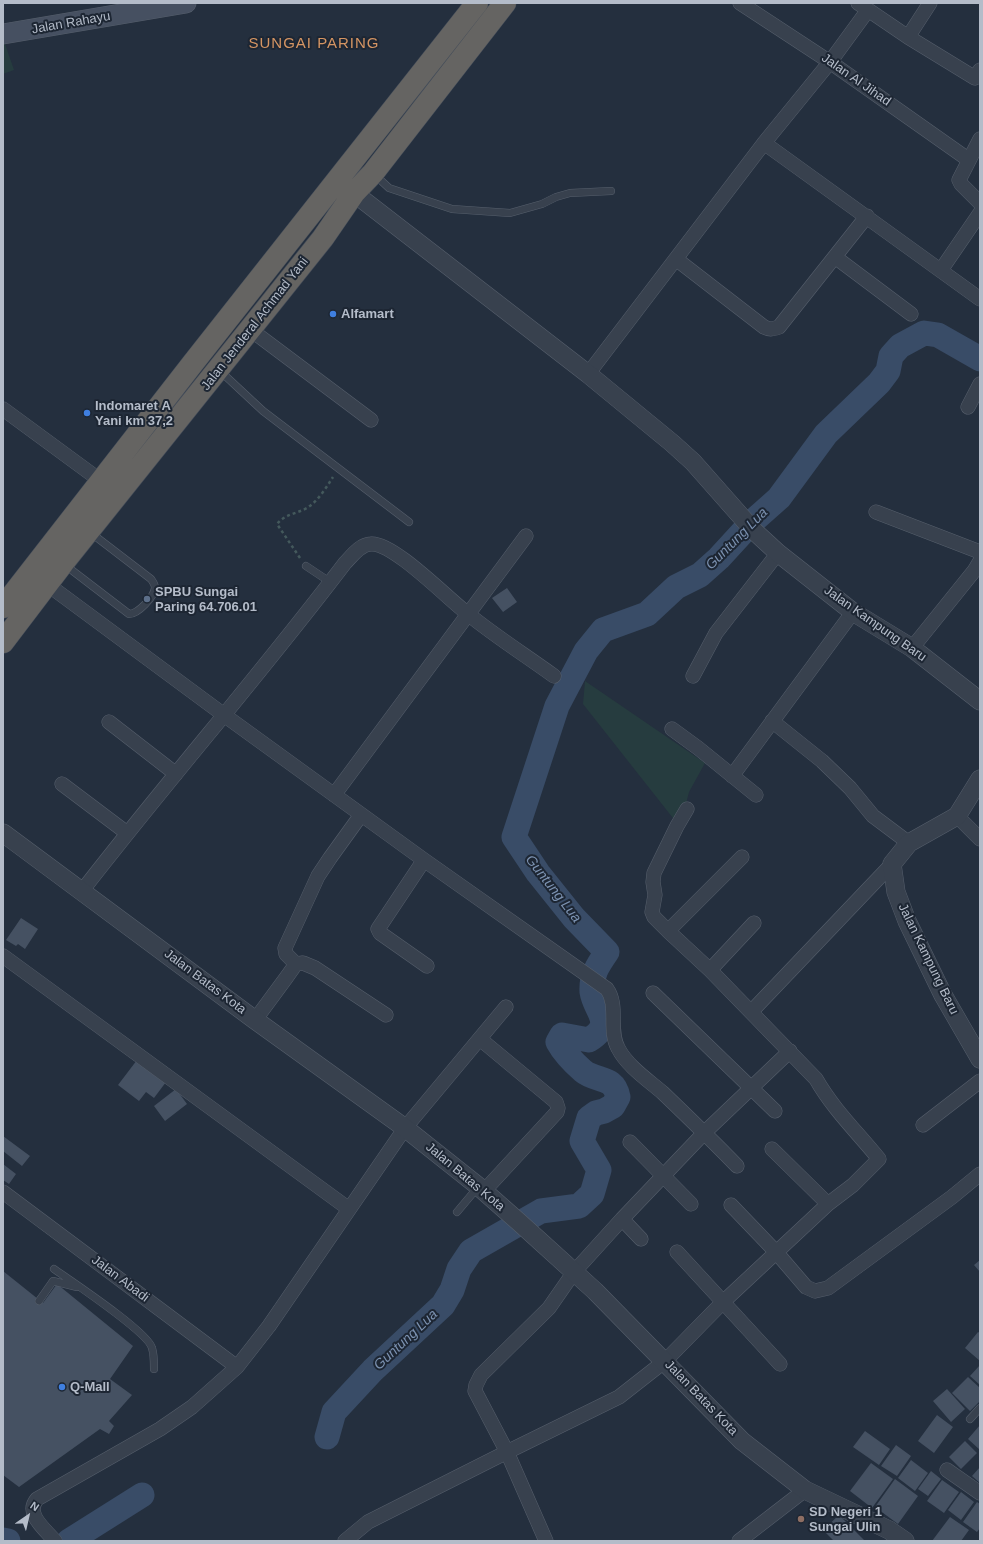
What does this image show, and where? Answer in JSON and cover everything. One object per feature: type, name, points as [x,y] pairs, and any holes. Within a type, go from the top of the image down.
[{"type":"highway","name":"Jalan Jenderal Achmad Yani","points":[[3,607],[477,3]]},
{"type":"highway","name":"Jalan Jenderal Achmad Yani","points":[[6,632],[47,584],[251,330],[323,238],[354,193],[373,173],[505,3]]},
{"type":"highway","points":[[429,65],[447,78]]},
{"type":"highway","points":[[402,99],[421,112]]},
{"type":"main road","name":"Jalan Rahayu","points":[[3,34],[186,3]]},
{"type":"street","name":"Jalan Al Jihad","points":[[740,3],[830,62],[969,160]]},
{"type":"street","points":[[908,36],[930,3]]},
{"type":"street","points":[[588,374],[764,143],[830,62],[863,6],[908,36],[978,76]]},
{"type":"street","points":[[980,139],[960,178],[960,182],[980,203]]},
{"type":"street","points":[[764,143],[980,299]]},
{"type":"street","name":"Jalan Kampung Baru","points":[[354,193],[588,374],[693,462],[715,485],[753,530],[778,553],[853,612],[912,648],[980,701]]},
{"type":"street","points":[[941,270],[980,213]]},
{"type":"street","points":[[676,259],[769,329],[779,327],[867,216]]},
{"type":"street","points":[[835,257],[911,314]]},
{"type":"street","points":[[251,330],[371,420]]},
{"type":"street","points":[[968,407],[980,384]]},
{"type":"street","points":[[3,409],[101,481]]},
{"type":"street","points":[[876,512],[980,552]]},
{"type":"street","points":[[334,795],[526,536]]},
{"type":"street","points":[[82,891],[127,833],[224,716],[344,563],[359,549],[370,543],[383,546],[404,560],[468,614],[554,676]]},
{"type":"street","points":[[693,676],[716,633],[778,553]]},
{"type":"street","points":[[912,648],[974,571],[980,561]]},
{"type":"street","points":[[47,584],[224,716],[607,989],[611,995],[613,1029],[617,1047],[629,1063],[705,1132],[737,1166]]},
{"type":"street","points":[[732,776],[853,612]]},
{"type":"street","points":[[772,721],[822,761],[850,788],[873,816],[909,844]]},
{"type":"street","points":[[109,722],[176,774]]},
{"type":"street","points":[[672,729],[756,795]]},
{"type":"street","points":[[751,1012],[892,864],[909,844],[957,816],[980,779]]},
{"type":"street","points":[[62,784],[127,833]]},
{"type":"street","points":[[345,1541],[368,1522],[506,1452],[619,1398],[665,1361],[723,1302],[776,1252],[828,1204],[853,1185],[880,1159],[834,1106],[816,1079],[790,1051],[710,970],[654,917],[652,912],[656,895],[653,882],[654,873],[687,809]]},
{"type":"street","points":[[296,964],[286,954],[286,943],[318,876],[361,815]]},
{"type":"street","points":[[957,816],[980,839]]},
{"type":"street","name":"Jalan Batas Kota","points":[[3,833],[255,1020],[405,1128],[481,1189],[574,1272],[665,1361],[742,1441],[805,1490],[889,1530],[905,1541]]},
{"type":"street","points":[[668,931],[742,857]]},
{"type":"street","points":[[424,860],[378,929],[380,933],[427,966]]},
{"type":"street","name":"Jalan Kampung Baru","points":[[892,864],[896,892],[907,921],[943,995],[974,1036],[980,1059]]},
{"type":"street","points":[[710,970],[754,923]]},
{"type":"street","points":[[3,956],[349,1209]]},
{"type":"street","points":[[255,1020],[296,964],[303,963],[316,968],[386,1015]]},
{"type":"street","points":[[653,993],[775,1111]]},
{"type":"street","points":[[55,1541],[35,1518],[32,1508],[37,1499],[160,1429],[192,1407],[237,1367],[269,1326],[405,1128],[506,1007]]},
{"type":"street","points":[[480,1039],[556,1102],[558,1108],[557,1112],[481,1189]]},
{"type":"street","points":[[546,1541],[506,1452],[475,1391],[476,1385],[481,1375],[549,1308],[574,1272],[622,1219],[705,1132],[790,1051]]},
{"type":"street","points":[[923,1125],[980,1081]]},
{"type":"street","points":[[630,1142],[691,1204]]},
{"type":"street","points":[[772,1149],[828,1204]]},
{"type":"street","points":[[731,1204],[776,1252],[806,1287],[814,1291],[828,1288],[952,1197],[980,1174]]},
{"type":"street","name":"Jalan Abadi","points":[[3,1192],[237,1367]]},
{"type":"street","points":[[622,1219],[641,1239]]},
{"type":"street","points":[[677,1252],[780,1364]]},
{"type":"street","points":[[947,1470],[980,1493]]},
{"type":"street","points":[[738,1541],[805,1490]]},
{"type":"lane","points":[[373,173],[389,188],[452,209],[510,213],[542,204],[556,197],[570,193],[611,191]]},
{"type":"lane","points":[[219,370],[263,411],[409,522]]},
{"type":"lane","points":[[63,563],[129,614],[138,612],[153,594],[155,589],[151,579],[89,531]]},
{"type":"lane","points":[[306,566],[330,582]]},
{"type":"lane","points":[[457,1212],[481,1189]]},
{"type":"lane","points":[[54,1269],[83,1288],[148,1340],[152,1347],[154,1369]]},
{"type":"lane","points":[[39,1300],[53,1281],[83,1288]]},
{"type":"lane","points":[[970,1419],[980,1408]]},
{"type":"path","points":[[306,566],[277,524],[286,516],[301,511],[314,502],[338,469]]},
{"type":"green space","points":[[3,38],[14,70],[3,74]]},
{"type":"green space","points":[[585,681],[705,763],[689,792],[680,827],[583,704]]},
{"type":"building","points":[[507,588],[517,602],[503,612],[492,598]]},
{"type":"building","points":[[21,918],[38,929],[25,949],[18,944],[16,946],[6,940]]},
{"type":"building","points":[[137,1060],[166,1082],[154,1098],[146,1092],[139,1101],[118,1085]]},
{"type":"building","points":[[176,1089],[187,1104],[165,1121],[154,1106]]},
{"type":"building","points":[[3,1136],[30,1156],[22,1166],[3,1151]]},
{"type":"building","points":[[3,1164],[16,1174],[9,1184],[3,1180]]},
{"type":"building","points":[[980,1260],[980,1272],[974,1265]]},
{"type":"building","name":"Q-Mall","points":[[3,1271],[43,1303],[57,1284],[133,1346],[110,1379],[132,1395],[109,1421],[114,1426],[109,1434],[100,1429],[19,1487],[3,1475]]},
{"type":"building","points":[[978,1332],[980,1333],[980,1361],[965,1348]]},
{"type":"building","points":[[980,1365],[980,1385],[970,1376]]},
{"type":"building","points":[[968,1377],[980,1388],[980,1401],[970,1411],[952,1393]]},
{"type":"building","points":[[947,1389],[965,1409],[951,1422],[933,1401]]},
{"type":"building","points":[[937,1415],[953,1427],[934,1453],[918,1441]]},
{"type":"building","points":[[980,1425],[980,1450],[968,1439]]},
{"type":"building","points":[[865,1431],[890,1449],[879,1465],[853,1447]]},
{"type":"building","points":[[965,1441],[977,1453],[961,1469],[949,1457]]},
{"type":"building","points":[[896,1445],[911,1456],[897,1476],[881,1466]]},
{"type":"building","points":[[911,1460],[928,1473],[915,1491],[898,1478]]},
{"type":"building","points":[[871,1463],[893,1479],[872,1508],[850,1491]]},
{"type":"building","points":[[980,1467],[980,1483],[972,1476]]},
{"type":"building","points":[[931,1471],[941,1479],[928,1496],[918,1489]]},
{"type":"building","points":[[895,1479],[918,1496],[898,1524],[875,1507]]},
{"type":"building","points":[[942,1480],[959,1492],[944,1513],[927,1501]]},
{"type":"building","points":[[961,1492],[974,1502],[961,1520],[948,1510]]},
{"type":"building","points":[[977,1502],[980,1504],[980,1528],[977,1532],[963,1522]]},
{"type":"building","points":[[839,1515],[865,1541],[834,1541],[823,1530]]},
{"type":"building","points":[[950,1517],[969,1530],[961,1541],[932,1541]]},
{"type":"waterway","name":"Guntung Lua","points":[[327,1437],[334,1412],[373,1370],[443,1305],[452,1290],[459,1269],[471,1251],[541,1211],[579,1206],[592,1194],[599,1170],[582,1141],[589,1118],[596,1113],[613,1106],[618,1097],[613,1085],[609,1082],[593,1077],[583,1071],[569,1058],[558,1042],[562,1035],[589,1040],[597,1034],[601,1028],[603,1023],[602,1017],[594,999],[592,986],[596,970],[607,952],[574,918],[538,873],[514,837],[557,706],[586,651],[603,630],[647,614],[676,587],[700,575],[719,558],[752,522],[779,498],[826,434],[879,383],[888,371],[891,356],[900,346],[924,333],[938,335],[980,359]]},
{"type":"waterway","points":[[69,1541],[142,1495]]},
{"type":"waterway","points":[[3,1540],[8,1541]]},
{"type":"place","name":"Alfamart","points":[[333,314]]},
{"type":"place","name":"Indomaret A Yani km 37,2","points":[[87,413]]},
{"type":"place","name":"SPBU Sungai Paring 64.706.01","points":[[147,599]]},
{"type":"place","name":"Q-Mall","points":[[62,1387]]},
{"type":"place","name":"SD Negeri 1 Sungai Ulin","points":[[801,1519]]},
{"type":"district","name":"SUNGAI PARING","points":[[314,44]]}]
